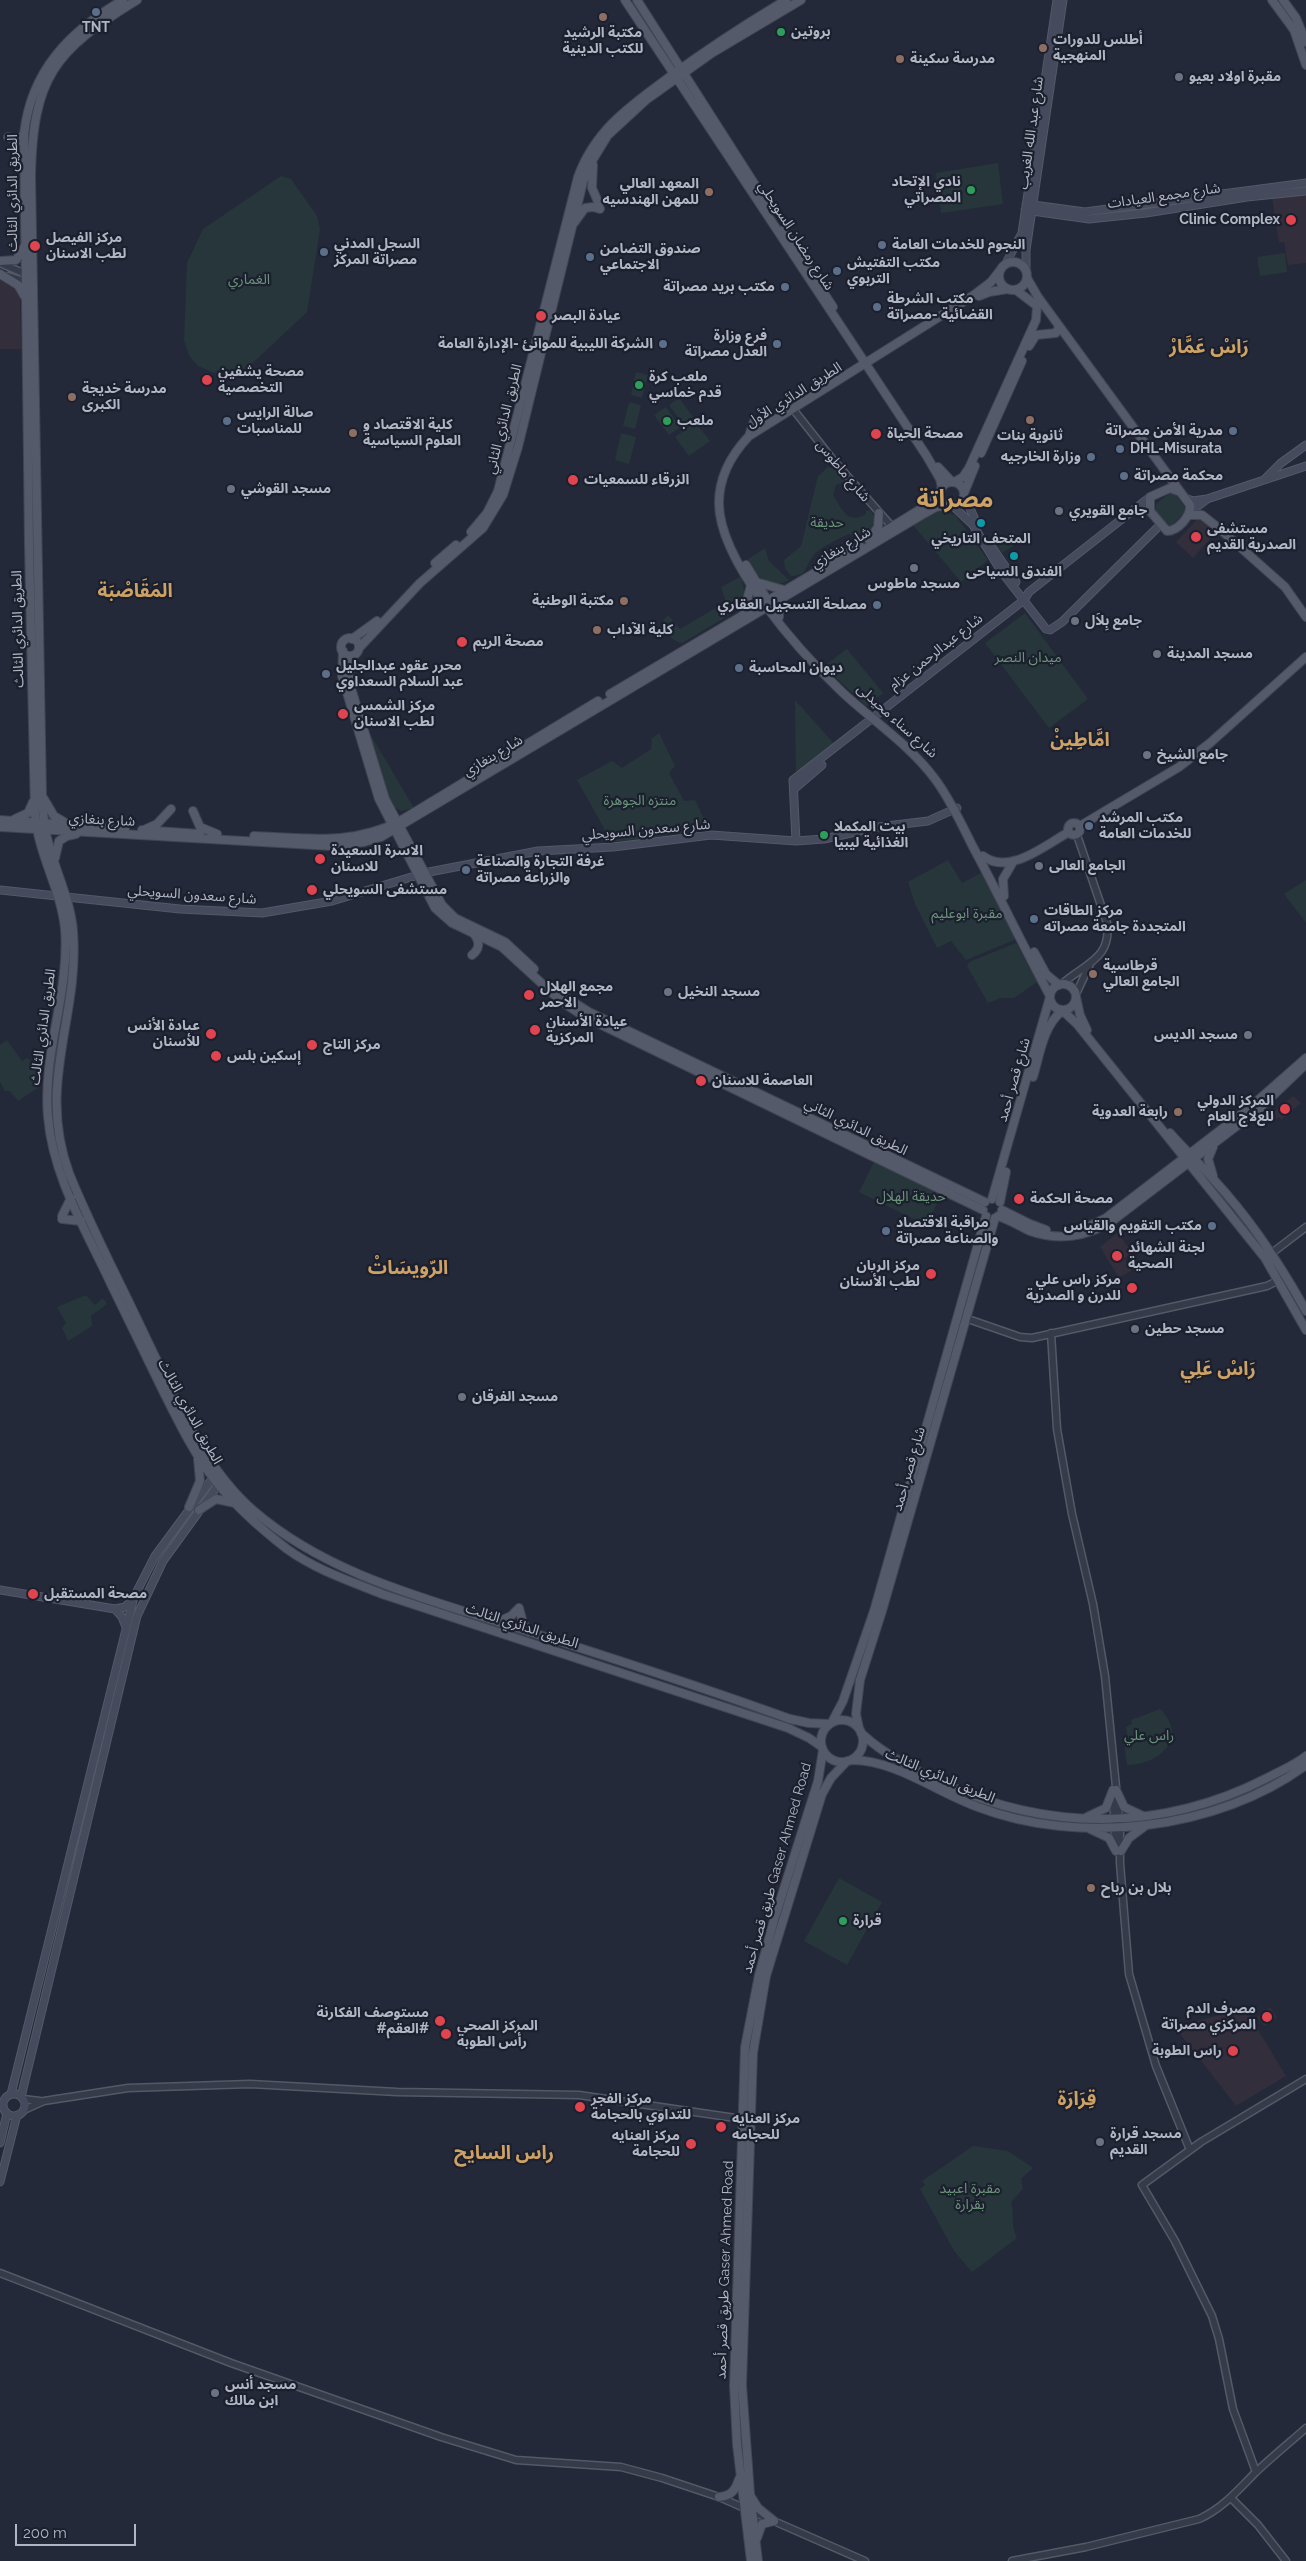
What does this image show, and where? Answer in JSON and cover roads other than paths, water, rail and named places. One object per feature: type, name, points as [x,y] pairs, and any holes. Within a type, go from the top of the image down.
[{"type":"main road","name":"الطريق الدائري الثالث","points":[[33,505],[26,300],[30,279],[26,243],[24,134],[34,92],[50,63],[70,38],[123,0]]},
{"type":"main road","name":"الطريق الدائري الثالث","points":[[137,0],[97,25],[75,43],[54,70],[42,93],[33,128],[32,143],[30,279],[38,796],[36,825],[63,896],[65,951],[61,992],[49,1061],[47,1100],[56,1159],[71,1198],[141,1348],[197,1455],[215,1481],[236,1504],[287,1548],[336,1576],[382,1594],[788,1728],[809,1738],[822,1748]]},
{"type":"main road","name":"شارع رمضان السويحلي","points":[[625,0],[679,73],[868,365],[937,473],[941,490]]},
{"type":"main road","name":"شارع رمضان السويحلي","points":[[637,0],[669,50],[679,73]]},
{"type":"main road","points":[[577,196],[596,154],[616,124],[693,62],[786,0]]},
{"type":"main road","points":[[669,50],[680,60],[693,62],[801,0]]},
{"type":"main road","name":"شارع عبد الله الغريب","points":[[1027,274],[1030,231],[1029,208],[1057,0]]},
{"type":"main road","name":"شارع عبد الله الغريب","points":[[1003,267],[1019,241],[1035,190],[1063,0]]},
{"type":"main road","points":[[1272,0],[1294,30],[1306,65]]},
{"type":"main road","points":[[1283,0],[1296,18],[1306,42]]},
{"type":"main road","points":[[518,429],[572,226],[583,164],[597,140],[624,110],[664,81],[679,73]]},
{"type":"main road","points":[[8,137],[18,141],[24,134]]},
{"type":"main road","points":[[572,226],[585,208],[600,206],[591,181],[596,154]]},
{"type":"main road","name":"شارع مجمع العيادات","points":[[1048,211],[1085,212],[1306,183]]},
{"type":"main road","points":[[1030,231],[1038,219],[1048,211],[1035,190]]},
{"type":"main road","name":"شارع مجمع العيادات","points":[[1029,208],[1089,219],[1146,213],[1247,197],[1306,191]]},
{"type":"main road","name":"الطريق الدائري الثاني","points":[[352,639],[371,627],[436,562],[467,536],[486,514],[498,490],[518,429],[577,196]]},
{"type":"main road","points":[[0,262],[16,260],[22,253],[26,243]]},
{"type":"main road","points":[[1025,599],[1001,571],[973,525],[942,498],[941,490],[963,477],[969,468],[1036,320],[1036,306],[1000,281],[1003,267],[1017,262],[1027,274],[1034,292],[1190,505],[1189,514]]},
{"type":"main road","name":"الطريق الدائري الأول","points":[[754,583],[734,544],[726,520],[723,502],[727,478],[737,457],[753,439],[984,288],[1003,267]]},
{"type":"main road","points":[[0,273],[18,285],[26,300]]},
{"type":"main road","points":[[1012,290],[1024,286],[1027,274]]},
{"type":"main road","name":"الطريق الدائري الأول","points":[[868,365],[974,298],[989,292],[1012,290]]},
{"type":"main road","points":[[950,505],[960,503],[1033,339],[1040,333],[1056,333],[1059,327]]},
{"type":"main road","name":"شارع رمضان السويحلي","points":[[868,365],[941,471],[953,482]]},
{"type":"main road","name":"الطريق الدائري الأول","points":[[779,620],[767,604],[725,535],[719,503],[723,477],[730,460],[749,436],[770,422],[795,411]]},
{"type":"main road","points":[[749,436],[756,421],[770,422]]},
{"type":"main road","name":"الطريق الدائري الثاني","points":[[359,648],[420,583],[483,528],[499,502],[510,474],[518,429]]},
{"type":"main road","points":[[1264,480],[1277,467],[1306,445]]},
{"type":"main road","points":[[1207,499],[1172,531],[1165,530],[1150,511],[1150,498],[1170,488],[1194,501],[1207,499],[1306,466]]},
{"type":"main road","points":[[953,482],[960,485],[974,519],[1046,629],[1053,628],[1160,525]]},
{"type":"main road","name":"شارع بنغازي","points":[[4,821],[94,833],[331,846],[364,842],[396,826],[751,618],[767,604],[869,540],[894,529],[932,502],[941,490]]},
{"type":"main road","name":"شارع عبدالرحمن عزام","points":[[794,789],[793,780],[1025,599],[1150,498]]},
{"type":"main road","name":"شارع بنغازي","points":[[784,593],[894,529],[932,509],[950,505]]},
{"type":"main road","points":[[869,540],[878,527],[879,514]]},
{"type":"main road","points":[[1189,514],[1202,515],[1221,530],[1285,587],[1306,617]]},
{"type":"main road","points":[[743,615],[754,583],[784,593],[779,604],[779,620]]},
{"type":"main road","name":"شارع بنغازي","points":[[45,826],[73,825],[320,840],[352,838],[396,826],[414,812],[743,615],[767,604]]},
{"type":"main road","points":[[751,618],[766,615],[779,620],[832,682],[874,718],[794,789],[796,841]]},
{"type":"main road","name":"شارع سناء محيدلى","points":[[779,620],[822,668],[874,718],[921,756],[938,777],[991,875],[1050,997]]},
{"type":"main road","points":[[376,832],[382,822],[379,799],[342,676],[343,642],[352,639],[358,642],[359,648],[353,656],[349,674],[351,688],[387,804],[396,826]]},
{"type":"main road","points":[[343,652],[347,656],[353,656]]},
{"type":"main road","points":[[1080,826],[1179,767],[1210,743],[1304,660]]},
{"type":"main road","name":"الطريق الدائري الثالث","points":[[38,796],[73,930],[74,950],[58,1063],[55,1103],[64,1160],[168,1386],[194,1434],[221,1474],[254,1511],[319,1557],[369,1578],[790,1719],[809,1723],[831,1723]]},
{"type":"main road","points":[[4,821],[28,813],[38,796],[54,816],[73,825]]},
{"type":"main road","points":[[379,799],[396,826],[421,874]]},
{"type":"main road","points":[[387,804],[396,812],[414,812]]},
{"type":"main road","points":[[142,830],[158,824],[171,809]]},
{"type":"main road","points":[[193,811],[200,828],[217,834]]},
{"type":"main road","name":"شارع سناء محيدلى","points":[[956,811],[983,856],[991,875]]},
{"type":"main road","name":"شارع سعدون السويحلي","points":[[0,890],[180,909],[262,913],[332,901],[421,874],[538,851],[613,847],[711,835],[796,841],[824,839],[878,827],[923,822],[956,811]]},
{"type":"main road","points":[[1080,826],[1076,823],[1071,824],[1069,832],[991,875],[1046,974],[1061,984],[1070,986],[1076,996],[1080,1015],[1086,1029],[1173,1141],[1174,1160],[1167,1176]]},
{"type":"main road","name":"شارع بنغازي","points":[[0,827],[36,825]]},
{"type":"main road","points":[[1069,832],[1077,835],[1080,831],[1080,826]]},
{"type":"main road","points":[[55,860],[58,843],[61,839],[72,834],[94,833]]},
{"type":"main road","points":[[983,856],[994,862],[1011,864]]},
{"type":"main road","points":[[1004,896],[1003,879],[1011,864]]},
{"type":"main road","name":"الطريق الدائري الثاني","points":[[421,874],[439,912],[452,923],[502,947],[562,1002],[585,1017],[993,1209]]},
{"type":"main road","name":"الطريق الدائري الثاني","points":[[421,874],[446,911],[454,918],[505,942],[555,990],[573,1003],[993,1209],[1038,1233],[1058,1236],[1078,1235],[1098,1229],[1112,1221],[1189,1159],[1259,1109],[1306,1064]]},
{"type":"main road","points":[[472,955],[478,949],[478,943],[474,934]]},
{"type":"main road","points":[[1061,984],[1053,989],[1050,997],[1053,1006],[1077,1024],[1189,1159],[1265,1258],[1306,1330]]},
{"type":"main road","points":[[1062,1011],[1073,1006],[1076,996]]},
{"type":"main road","name":"شارع قصر أحمد","points":[[860,1731],[856,1708],[860,1680],[882,1611],[965,1318],[1050,997]]},
{"type":"main road","name":"شارع قصر أحمد","points":[[831,1723],[843,1700],[874,1612],[1048,1029],[1062,1011]]},
{"type":"main road","name":"الطريق الدائري الثاني","points":[[1212,1142],[1306,1058]]},
{"type":"main road","points":[[1173,1141],[1192,1146],[1212,1142],[1208,1160],[1215,1180]]},
{"type":"main road","points":[[1189,1159],[1215,1180],[1272,1252],[1306,1311]]},
{"type":"main road","points":[[1167,1176],[1189,1171],[1204,1180]]},
{"type":"main road","points":[[71,1198],[62,1217],[81,1221]]},
{"type":"main road","points":[[189,1507],[199,1484],[197,1455]]},
{"type":"main road","points":[[0,2143],[7,2113],[4,2103],[11,2094],[134,1597],[155,1556],[189,1507],[221,1474]]},
{"type":"main road","points":[[0,2182],[17,2115],[24,2110],[22,2098],[132,1636],[144,1599],[163,1561],[198,1510],[215,1481]]},
{"type":"main road","points":[[198,1510],[216,1499],[236,1504]]},
{"type":"main road","points":[[0,1590],[115,1609],[125,1607],[134,1597]]},
{"type":"main road","points":[[498,1622],[511,1616],[519,1608],[521,1618],[529,1632]]},
{"type":"main road","points":[[115,1609],[122,1617],[126,1627]]},
{"type":"main road","points":[[847,1720],[860,1731],[862,1745],[860,1751],[849,1760],[830,1758],[822,1748],[821,1738],[831,1723],[847,1720]]},
{"type":"main road","name":"الطريق الدائري الثالث","points":[[860,1731],[894,1759],[978,1799],[1035,1814],[1082,1822]]},
{"type":"main road","name":"طريق قصر أحمد Gaser Ahmed Road","points":[[751,2561],[748,2510],[750,2495],[742,2385],[745,2047],[753,1999],[774,1920],[818,1781],[822,1748]]},
{"type":"main road","name":"الطريق الدائري الثالث","points":[[1170,1817],[1239,1793],[1306,1756]]},
{"type":"main road","name":"الطريق الدائري الثالث","points":[[849,1760],[879,1762],[958,1799],[994,1812],[1034,1822],[1117,1823],[1170,1817],[1238,1802],[1269,1788],[1306,1766]]},
{"type":"main road","name":"طريق قصر أحمد Gaser Ahmed Road","points":[[758,2561],[737,2445],[734,2378],[745,2119],[754,2044],[766,1976],[822,1794],[831,1778],[849,1760]]},
{"type":"main road","points":[[1115,1788],[1124,1807],[1148,1821],[1128,1838],[1119,1851],[1104,1835],[1082,1822],[1106,1808],[1115,1788]]},
{"type":"main road","points":[[83,1802],[92,1804]]},
{"type":"main road","points":[[11,2094],[22,2098]]},
{"type":"main road","points":[[7,2113],[17,2115]]},
{"type":"main road","points":[[719,2497],[728,2496],[733,2492],[741,2475]]},
{"type":"main road","points":[[750,2495],[758,2508],[774,2521]]},
{"type":"main road","points":[[756,2545],[762,2524],[774,2521]]},
{"type":"street","points":[[0,262],[30,279]]},
{"type":"street","points":[[0,273],[30,279]]},
{"type":"street","name":"شارع ماطوس","points":[[795,411],[879,514],[894,529]]},
{"type":"street","points":[[1061,984],[1105,949],[1109,935],[1107,923],[1077,835]]},
{"type":"street","points":[[1076,996],[1091,962]]},
{"type":"street","points":[[1265,1258],[1306,1227]]},
{"type":"street","points":[[965,1318],[1025,1338],[1051,1334],[1266,1286],[1279,1280]]},
{"type":"street","points":[[1051,1334],[1055,1417],[1072,1514],[1102,1653],[1115,1788],[1127,1957],[1133,1988],[1156,2066],[1190,2150]]},
{"type":"street","points":[[1256,2472],[1233,2409],[1215,2325],[1175,2241],[1142,2185],[1190,2150],[1306,2079]]},
{"type":"street","points":[[22,2098],[44,2101],[145,2087],[250,2084],[397,2092],[583,2095],[745,2119]]},
{"type":"street","points":[[24,2110],[44,2101]]},
{"type":"street","points":[[0,2274],[240,2366],[492,2454],[533,2462],[621,2467],[719,2497],[865,2561]]},
{"type":"street","points":[[1012,2561],[1192,2522],[1212,2513],[1231,2498],[1256,2472],[1306,2428]]},
{"type":"street","points":[[1231,2498],[1258,2525],[1286,2561]]},
{"type":"place","name":"TNT","points":[[96,12]]},
{"type":"place","name":"مكتبة الرشيد للكتب الدينية","points":[[603,17]]},
{"type":"place","name":"بروتين","points":[[781,32]]},
{"type":"place","name":"أطلس للدورات المنهجية","points":[[1043,48]]},
{"type":"place","name":"مدرسة سكينة","points":[[900,59]]},
{"type":"place","name":"مقبرة اولاد بعيو","points":[[1179,77]]},
{"type":"place","name":"نادي الإتحاد المصراتي","points":[[971,190]]},
{"type":"place","name":"المعهد العالي للمهن الهندسيه","points":[[709,192]]},
{"type":"place","name":"Clinic Complex","points":[[1291,220]]},
{"type":"place","name":"النجوم للخدمات العامة","points":[[882,245]]},
{"type":"place","name":"مركز الفيصل لطب الاسنان","points":[[35,246]]},
{"type":"place","name":"السجل المدني مصراتة المركز","points":[[324,252]]},
{"type":"place","name":"صندوق التضامن الاجتماعي","points":[[590,257]]},
{"type":"place","name":"مكتب التفتيش التربوي","points":[[837,271]]},
{"type":"place","name":"مكتب بريد مصراتة","points":[[785,287]]},
{"type":"place","name":"مكتب الشرطة القضائية -مصراتة","points":[[877,307]]},
{"type":"place","name":"عيادة البصر","points":[[541,316]]},
{"type":"place","name":"الشركة الليبية للموانئ -الإدارة العامة","points":[[663,344]]},
{"type":"place","name":"فرع وزارة العدل مصراتة","points":[[777,344]]},
{"type":"place","name":"مصحة يشفين التخصصية","points":[[207,380]]},
{"type":"place","name":"ملعب كرة قدم خماسي","points":[[639,385]]},
{"type":"place","name":"مدرسة خديجة الكبرى","points":[[72,397]]},
{"type":"place","name":"ثانوية بنات","points":[[1030,420]]},
{"type":"place","name":"صالة الرايس للمناسبات","points":[[227,421]]},
{"type":"place","name":"ملعب","points":[[667,421]]},
{"type":"place","name":"مدرية الأمن مصراتة","points":[[1233,431]]},
{"type":"place","name":"كلية الاقتصاد و العلوم السياسية","points":[[353,433]]},
{"type":"place","name":"مصحة الحياة","points":[[876,434]]},
{"type":"place","name":"DHL-Misurata","points":[[1120,449]]},
{"type":"place","name":"وزارة الخارجيه","points":[[1091,457]]},
{"type":"place","name":"محكمة مصراتة","points":[[1124,476]]},
{"type":"place","name":"الزرقاء للسمعيات","points":[[573,480]]},
{"type":"place","name":"مسجد القوشي","points":[[231,489]]},
{"type":"place","name":"جامع القويري","points":[[1059,511]]},
{"type":"place","name":"المتحف التاريخي","points":[[981,523]]},
{"type":"place","name":"مستشفى الصدرية القديم","points":[[1196,537]]},
{"type":"place","name":"الفندق السياحى","points":[[1014,556]]},
{"type":"place","name":"مسجد ماطوس","points":[[914,568]]},
{"type":"place","name":"مكتبة الوطنية","points":[[624,601]]},
{"type":"place","name":"مصلحة التسجيل العقاري","points":[[877,605]]},
{"type":"place","name":"جامع بِلاَل","points":[[1075,621]]},
{"type":"place","name":"كلية الآداب","points":[[597,630]]},
{"type":"place","name":"مصحة الريم","points":[[462,642]]},
{"type":"place","name":"مسجد المدينة","points":[[1157,654]]},
{"type":"place","name":"ديوان المحاسبة","points":[[739,668]]},
{"type":"place","name":"محرر عقود عبدالجليل عبد السلام السعداوي","points":[[326,674]]},
{"type":"place","name":"مركز الشمس لطب الاسنان","points":[[343,714]]},
{"type":"place","name":"جامع الشيخ","points":[[1147,755]]},
{"type":"place","name":"مكتب المرشد للخدمات العامة","points":[[1089,826]]},
{"type":"place","name":"بيت المكملا الغذائية ليبيا","points":[[824,835]]},
{"type":"place","name":"الاسرة السعيدة للاسنان","points":[[320,859]]},
{"type":"place","name":"الجامع العالى","points":[[1039,866]]},
{"type":"place","name":"غرفة التجارة والصناعة والزراعة مصراتة","points":[[466,870]]},
{"type":"place","name":"مستشفى السويحلي","points":[[312,890]]},
{"type":"place","name":"مركز الطاقات المتجددة جامعة مصراته","points":[[1034,919]]},
{"type":"place","name":"قرطاسية الجامع العالي","points":[[1093,974]]},
{"type":"place","name":"مسجد النخيل","points":[[668,992]]},
{"type":"place","name":"مجمع الهلال الاحمر","points":[[529,995]]},
{"type":"place","name":"عيادة الأسنان المركزية","points":[[535,1030]]},
{"type":"place","name":"عيادة الأنس للأسنان","points":[[211,1034]]},
{"type":"place","name":"مسجد الديس","points":[[1248,1035]]},
{"type":"place","name":"مركز التاج","points":[[312,1045]]},
{"type":"place","name":"إسكين بلس","points":[[216,1056]]},
{"type":"place","name":"العاصمة للاسنان","points":[[701,1081]]},
{"type":"place","name":"المركز الدولي للعﻻج العام","points":[[1285,1109]]},
{"type":"place","name":"رابعة العدوية","points":[[1178,1112]]},
{"type":"place","name":"مصحة الحكمة","points":[[1019,1199]]},
{"type":"place","name":"مكتب التقويم والقياس","points":[[1212,1226]]},
{"type":"place","name":"مراقبة الاقتصاد والصناعة مصراتة","points":[[886,1231]]},
{"type":"place","name":"لجنة الشهائد الصحية","points":[[1117,1256]]},
{"type":"place","name":"مركز الريان لطب الأسنان","points":[[931,1274]]},
{"type":"place","name":"مركز راس علي للدرن و الصدرية","points":[[1132,1288]]},
{"type":"place","name":"مسجد حطين","points":[[1135,1329]]},
{"type":"place","name":"مسجد الفرقان","points":[[462,1397]]},
{"type":"place","name":"مصحة المستقبل","points":[[33,1594]]},
{"type":"place","name":"بلال بن رباح","points":[[1091,1888]]},
{"type":"place","name":"قرارة","points":[[843,1921]]},
{"type":"place","name":"مصرف الدم المركزي مصراتة","points":[[1267,2017]]},
{"type":"place","name":"مستوصف الفكارنة #العقم#","points":[[440,2021]]},
{"type":"place","name":"المركز الصحي رأس الطوبة","points":[[446,2034]]},
{"type":"place","name":"راس الطوبة","points":[[1233,2051]]},
{"type":"place","name":"مركز الفجر للتداوي بالحجامة","points":[[580,2107]]},
{"type":"place","name":"مركز العنايه للحجامه","points":[[721,2127]]},
{"type":"place","name":"مسجد قرارة القديم","points":[[1100,2142]]},
{"type":"place","name":"مركز العنايه للحجامة","points":[[691,2144]]},
{"type":"place","name":"مسجد أنس ابن مالك","points":[[215,2393]]},
{"type":"district","name":"رَاسْ عَمَّارْ","points":[[1209,347]]},
{"type":"district","name":"مصراتة","points":[[955,500]]},
{"type":"district","name":"المَقَاصْبَة","points":[[135,591]]},
{"type":"district","name":"امَّاطِينْ","points":[[1080,740]]},
{"type":"district","name":"الرّويسَاتْ","points":[[408,1268]]},
{"type":"district","name":"رَاسْ عَلِي","points":[[1218,1369]]},
{"type":"district","name":"قِرَارَة","points":[[1077,2099]]},
{"type":"district","name":"راس السايح","points":[[504,2153]]},
{"type":"park label","name":"الغماري","points":[[249,280]]},
{"type":"park label","name":"حديقة","points":[[827,523]]},
{"type":"park label","name":"ميدان النصر","points":[[1028,658]]},
{"type":"park label","name":"منتزه الجوهرة","points":[[640,801]]},
{"type":"park label","name":"مقبرة ابوعليم","points":[[967,914]]},
{"type":"park label","name":"حديقة الهلال","points":[[911,1197]]},
{"type":"park label","name":"راس علي","points":[[1149,1736]]},
{"type":"park label","name":"مقبرة اعبيد بقرارة","points":[[970,2198]]}]
